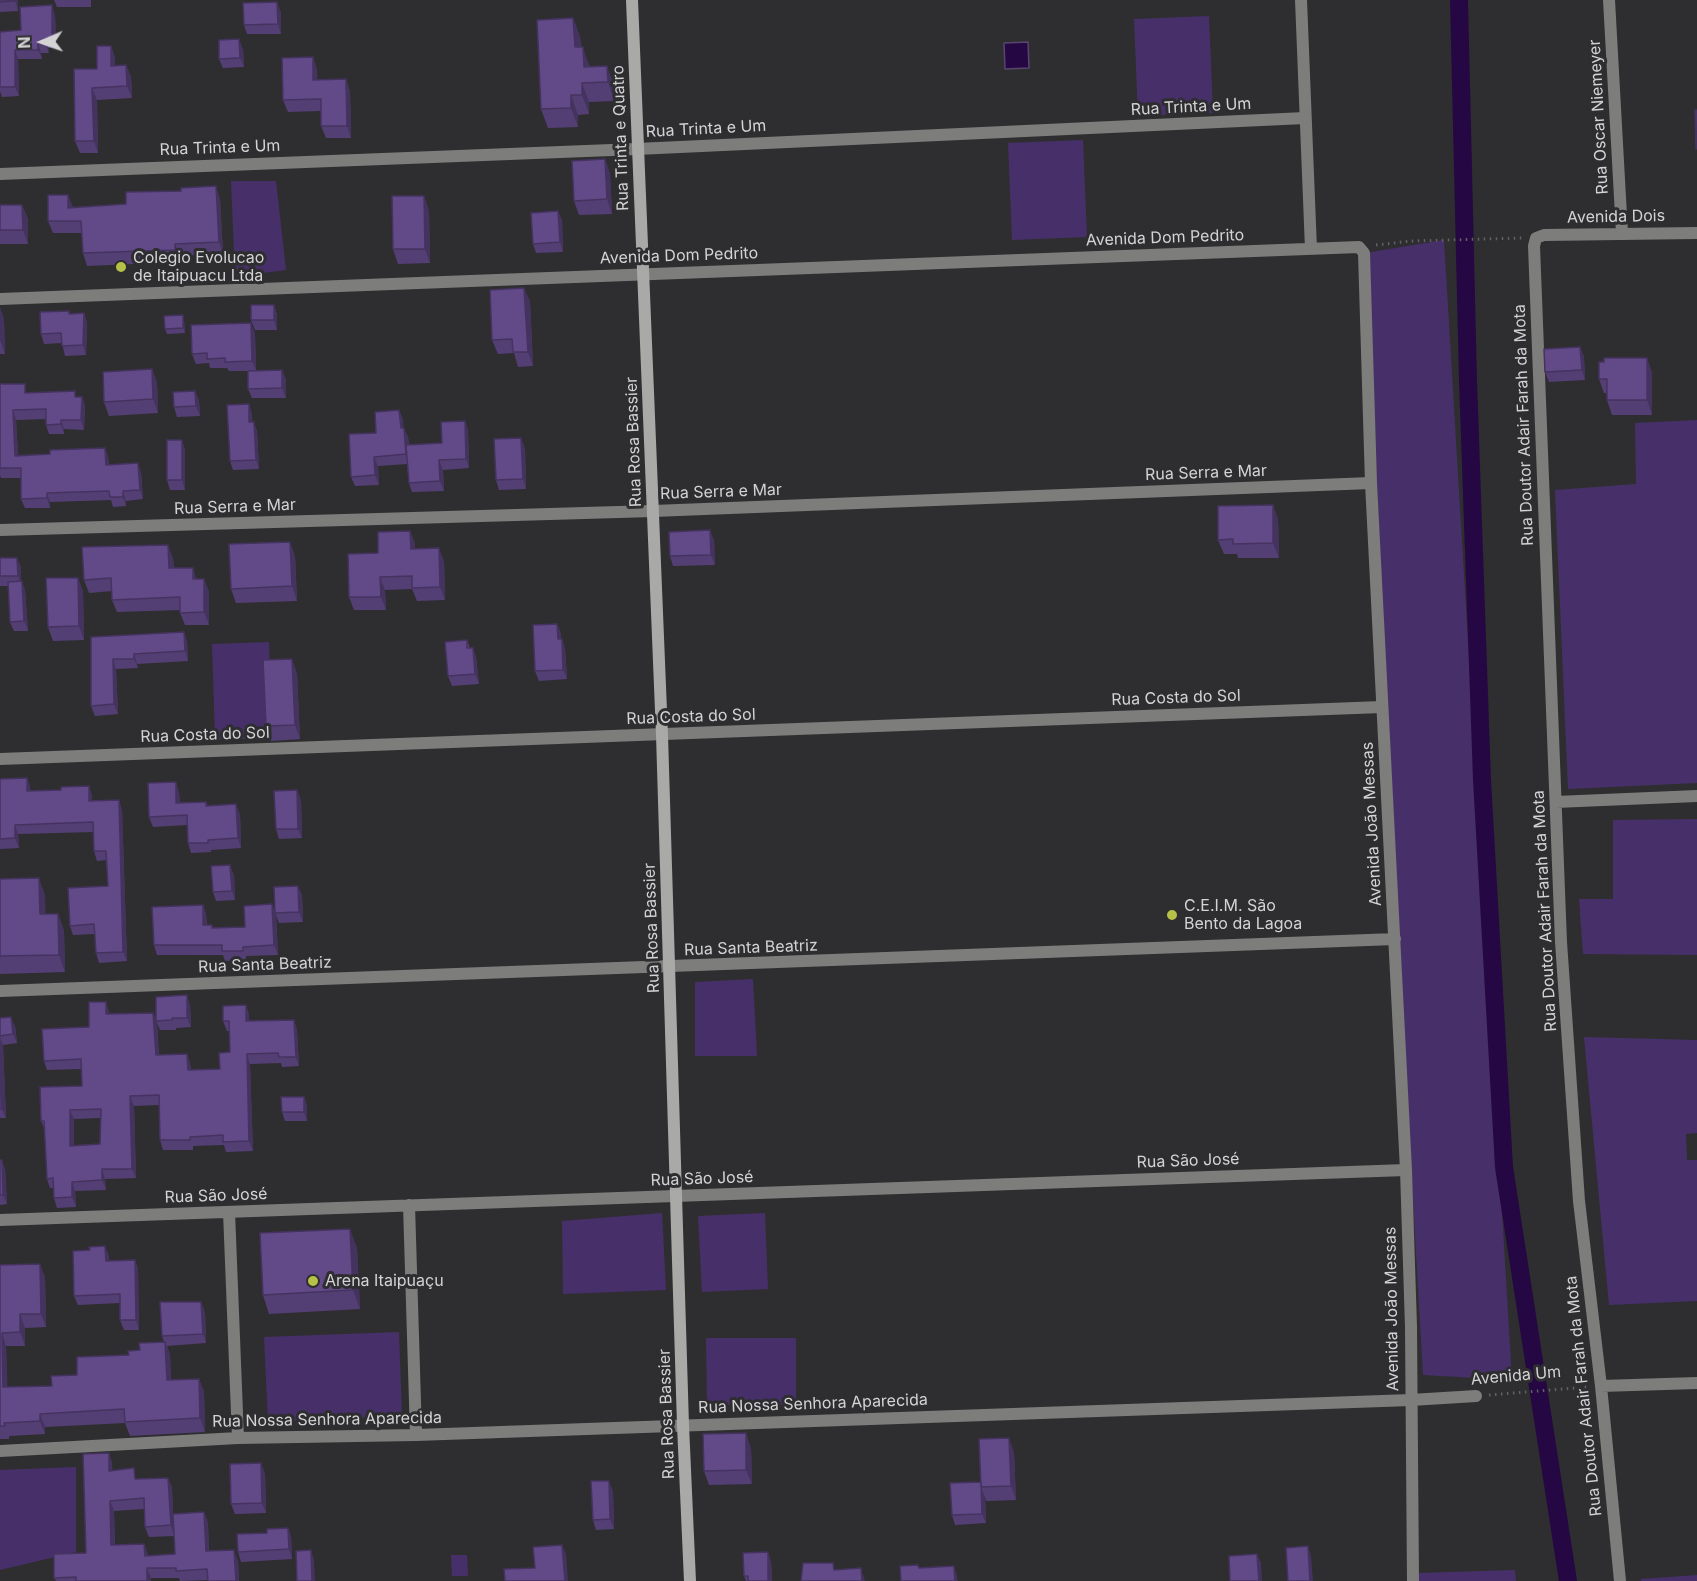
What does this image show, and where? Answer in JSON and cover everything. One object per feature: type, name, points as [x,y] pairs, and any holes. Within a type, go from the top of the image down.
[{"type":"street","name":"Rua Trinta e Quatro","points":[[632,0],[644,274]]},
{"type":"street","points":[[1301,0],[1311,249]]},
{"type":"street","name":"Rua Oscar Niemeyer","points":[[1609,0],[1622,233]]},
{"type":"street","name":"Rua Trinta e Um","points":[[0,174],[637,149],[1305,118]]},
{"type":"street","name":"Avenida Dois","points":[[1536,238],[1544,235],[1697,233]]},
{"type":"street","name":"Rua Doutor Adair Farah da Mota","points":[[1536,238],[1534,246],[1561,942],[1579,1201],[1602,1386],[1620,1581]]},
{"type":"street","name":"Avenida Dom Pedrito","points":[[0,298],[1359,247]]},
{"type":"street","name":"Avenida João Messas","points":[[1359,247],[1364,253],[1371,483],[1406,1170],[1411,1327],[1413,1581]]},
{"type":"street","name":"Rua Rosa Bassier","points":[[644,274],[690,1581]]},
{"type":"street","name":"Rua Serra e Mar","points":[[0,530],[653,511],[1371,483]]},
{"type":"street","name":"Rua Costa do Sol","points":[[0,759],[1382,706]]},
{"type":"street","points":[[1556,802],[1697,796]]},
{"type":"street","name":"Rua Santa Beatriz","points":[[0,991],[1395,939]]},
{"type":"street","name":"Rua São José","points":[[0,1220],[1406,1170]]},
{"type":"street","points":[[409,1205],[416,1435]]},
{"type":"street","points":[[229,1212],[238,1438]]},
{"type":"street","points":[[1602,1386],[1697,1383]]},
{"type":"street","name":"Avenida Um","points":[[1411,1400],[1476,1396]]},
{"type":"street","name":"Rua Nossa Senhora Aparecida","points":[[0,1451],[238,1438],[416,1435],[1411,1400]]},
{"type":"path","points":[[1359,247],[1411,241],[1494,237],[1536,238]]},
{"type":"path","name":"Avenida Um","points":[[1476,1396],[1602,1386]]},
{"type":"shaded area","points":[[1209,16],[1213,113],[1138,116],[1134,19]]},
{"type":"shaded area","points":[[1028,42],[1029,68],[1005,69],[1004,43]]},
{"type":"shaded area","points":[[1083,140],[1087,237],[1012,240],[1008,143]]},
{"type":"shaded area","points":[[231,181],[276,181],[286,270],[235,277]]},
{"type":"shaded area","points":[[1444,240],[1512,1380],[1423,1375],[1359,247],[1365,253]]},
{"type":"shaded area","points":[[1697,420],[1697,783],[1568,789],[1555,490],[1636,484],[1635,423]]},
{"type":"shaded area","points":[[269,642],[272,738],[215,740],[212,644]]},
{"type":"shaded area","points":[[1697,819],[1697,955],[1583,954],[1579,899],[1613,899],[1613,820]]},
{"type":"shaded area","points":[[753,979],[757,1056],[695,1056],[695,982]]},
{"type":"shaded area","points":[[1584,1037],[1697,1040],[1697,1133],[1686,1134],[1687,1160],[1697,1160],[1697,1301],[1609,1305]]},
{"type":"shaded area","points":[[662,1213],[666,1290],[563,1294],[562,1221]]},
{"type":"shaded area","points":[[765,1213],[768,1289],[702,1292],[698,1216]]},
{"type":"shaded area","points":[[399,1332],[402,1416],[268,1422],[264,1337]]},
{"type":"shaded area","points":[[706,1338],[796,1338],[796,1405],[707,1405]]},
{"type":"shaded area","points":[[76,1467],[76,1552],[0,1570],[0,1470]]},
{"type":"shaded area","points":[[451,1555],[467,1555],[468,1576],[452,1576]]},
{"type":"shaded area","points":[[1515,1570],[1516,1581],[1419,1581],[1418,1573]]},
{"type":"shaded area","points":[[1697,1575],[1697,1581],[1641,1581],[1641,1579]]},
{"type":"building","points":[[277,2],[278,24],[244,25],[243,3]]},
{"type":"building","points":[[52,5],[52,37],[45,39],[45,43],[38,44],[38,50],[15,50],[15,87],[0,87],[0,32],[21,30],[20,7]]},
{"type":"building","points":[[573,18],[575,47],[583,47],[584,67],[607,66],[608,82],[582,83],[582,95],[571,95],[571,108],[541,109],[537,20]]},
{"type":"building","points":[[239,39],[240,58],[219,59],[219,40]]},
{"type":"building","points":[[97,46],[111,46],[111,66],[126,65],[127,86],[92,88],[94,141],[75,141],[74,69],[97,69]]},
{"type":"building","points":[[313,57],[313,80],[346,79],[347,126],[321,126],[321,99],[283,100],[282,58]]},
{"type":"building","points":[[1695,110],[1697,110],[1696,149]]},
{"type":"building","points":[[605,159],[607,199],[574,201],[572,161]]},
{"type":"building","points":[[216,186],[219,242],[175,244],[175,250],[83,253],[81,221],[48,221],[48,195],[68,195],[68,208],[126,204],[126,192],[181,191],[181,188]]},
{"type":"building","points":[[392,196],[424,196],[425,249],[393,249]]},
{"type":"building","points":[[0,205],[22,205],[23,230],[0,230]]},
{"type":"building","points":[[558,211],[560,242],[533,244],[531,213]]},
{"type":"building","points":[[524,288],[528,352],[513,352],[512,339],[492,340],[490,290]]},
{"type":"building","points":[[251,305],[274,305],[274,320],[251,320]]},
{"type":"building","points":[[69,311],[69,314],[84,313],[83,345],[62,346],[61,333],[41,334],[40,312]]},
{"type":"building","points":[[183,315],[183,328],[165,329],[164,316]]},
{"type":"building","points":[[251,323],[252,361],[225,362],[225,358],[207,359],[207,353],[192,354],[191,325]]},
{"type":"building","points":[[1580,347],[1582,370],[1545,372],[1544,349]]},
{"type":"building","points":[[1604,358],[1647,358],[1647,400],[1607,400],[1607,379],[1599,379],[1599,362],[1604,362]]},
{"type":"building","points":[[152,369],[153,399],[104,402],[103,372]]},
{"type":"building","points":[[282,370],[282,388],[248,389],[248,371]]},
{"type":"building","points":[[0,384],[25,384],[25,393],[75,391],[75,397],[82,397],[81,420],[61,420],[61,424],[46,425],[46,409],[13,410],[15,456],[50,454],[50,450],[105,448],[106,465],[138,463],[140,490],[123,491],[123,497],[110,497],[109,491],[47,493],[47,498],[21,499],[21,468],[0,468]]},
{"type":"building","points":[[195,391],[196,406],[174,407],[173,392]]},
{"type":"building","points":[[249,404],[249,422],[254,422],[256,460],[230,461],[227,405]]},
{"type":"building","points":[[399,410],[401,428],[404,428],[406,454],[374,457],[375,475],[351,477],[349,434],[376,433],[375,412]]},
{"type":"building","points":[[465,421],[466,459],[439,460],[440,481],[409,483],[406,445],[442,443],[441,422]]},
{"type":"building","points":[[521,438],[523,479],[496,480],[494,439]]},
{"type":"building","points":[[167,440],[182,440],[182,480],[167,480]]},
{"type":"building","points":[[1273,505],[1273,543],[1233,544],[1233,539],[1218,540],[1218,506]]},
{"type":"building","points":[[710,530],[711,555],[670,556],[669,532]]},
{"type":"building","points":[[410,531],[411,549],[439,548],[440,587],[412,588],[412,576],[380,577],[381,597],[349,597],[348,554],[378,553],[378,532]]},
{"type":"building","points":[[290,542],[292,586],[231,589],[229,544]]},
{"type":"building","points":[[168,545],[169,568],[193,568],[193,579],[204,579],[204,612],[180,613],[180,597],[112,600],[111,578],[84,580],[82,547]]},
{"type":"building","points":[[0,558],[17,558],[18,576],[0,576]]},
{"type":"building","points":[[46,578],[78,578],[79,626],[48,627]]},
{"type":"building","points":[[22,581],[24,621],[10,622],[8,582]]},
{"type":"building","points":[[557,624],[558,639],[562,639],[563,670],[535,671],[533,625]]},
{"type":"building","points":[[184,632],[185,651],[134,654],[134,659],[113,659],[114,704],[91,706],[91,637]]},
{"type":"building","points":[[467,640],[467,648],[473,648],[475,674],[448,676],[445,642]]},
{"type":"building","points":[[292,659],[295,725],[266,726],[263,660]]},
{"type":"building","points":[[27,778],[27,791],[89,786],[89,801],[119,800],[123,952],[96,953],[94,924],[70,926],[68,888],[108,886],[106,851],[94,851],[93,822],[15,825],[15,838],[0,839],[0,779]]},
{"type":"building","points":[[176,782],[176,803],[206,802],[206,806],[236,804],[238,838],[208,840],[208,843],[188,843],[187,815],[149,817],[148,783]]},
{"type":"building","points":[[297,790],[298,829],[276,829],[274,791]]},
{"type":"building","points":[[230,865],[232,891],[213,892],[211,866]]},
{"type":"building","points":[[39,878],[40,914],[58,914],[59,955],[0,956],[0,879]]},
{"type":"building","points":[[298,886],[299,912],[275,913],[274,887]]},
{"type":"building","points":[[272,904],[274,945],[243,947],[243,951],[222,951],[222,945],[154,945],[152,907],[203,905],[203,925],[212,925],[212,928],[245,927],[244,906]]},
{"type":"building","points":[[187,995],[187,1018],[156,1021],[156,997]]},
{"type":"building","points":[[89,1002],[106,1002],[106,1014],[153,1013],[156,1055],[187,1054],[188,1070],[220,1069],[219,1053],[230,1052],[229,1021],[223,1021],[223,1006],[246,1005],[246,1021],[294,1020],[296,1057],[279,1057],[278,1053],[247,1054],[249,1141],[223,1142],[223,1135],[190,1137],[190,1140],[160,1140],[159,1095],[130,1096],[132,1169],[102,1169],[102,1180],[72,1182],[72,1197],[54,1198],[53,1178],[47,1179],[40,1087],[82,1086],[81,1059],[44,1061],[42,1029],[89,1027]],"holes":[[[101,1109],[100,1144],[70,1146],[70,1110]]]},
{"type":"building","points":[[11,1017],[13,1034],[0,1036],[0,1018]]},
{"type":"building","points":[[0,1045],[2,1109],[0,1109]]},
{"type":"building","points":[[281,1097],[304,1097],[304,1112],[282,1112]]},
{"type":"building","points":[[0,1160],[2,1160],[3,1195],[0,1195]]},
{"type":"building","name":"Arena Itaipuaçu","points":[[350,1229],[353,1290],[263,1295],[260,1233]]},
{"type":"building","points":[[105,1246],[106,1261],[135,1260],[136,1320],[120,1320],[120,1294],[74,1296],[73,1251]]},
{"type":"building","points":[[40,1264],[41,1314],[20,1314],[20,1332],[2,1333],[3,1387],[52,1386],[51,1376],[77,1375],[77,1357],[129,1355],[128,1351],[140,1350],[139,1343],[165,1342],[167,1380],[199,1379],[200,1418],[125,1422],[124,1409],[40,1414],[40,1421],[4,1423],[5,1426],[0,1426],[0,1265]]},
{"type":"building","points":[[160,1302],[201,1302],[203,1334],[162,1336]]},
{"type":"building","points":[[746,1433],[746,1470],[704,1471],[703,1434]]},
{"type":"building","points":[[1009,1438],[1011,1486],[981,1487],[979,1439]]},
{"type":"building","points":[[109,1453],[109,1471],[134,1468],[135,1479],[168,1478],[171,1525],[145,1527],[144,1498],[110,1501],[111,1545],[144,1544],[145,1556],[175,1554],[173,1514],[204,1512],[206,1551],[234,1550],[236,1581],[208,1581],[207,1569],[176,1571],[176,1568],[147,1568],[147,1581],[76,1581],[76,1577],[54,1578],[54,1554],[86,1553],[83,1454]]},
{"type":"building","points":[[261,1463],[262,1503],[231,1504],[230,1464]]},
{"type":"building","points":[[591,1481],[609,1481],[610,1519],[593,1520]]},
{"type":"building","points":[[981,1482],[982,1514],[952,1515],[950,1483]]},
{"type":"building","points":[[288,1528],[289,1549],[238,1552],[237,1534],[267,1533],[267,1529]]},
{"type":"building","points":[[562,1545],[565,1581],[505,1581],[504,1569],[535,1568],[533,1547]]},
{"type":"building","points":[[1308,1546],[1310,1581],[1288,1581],[1286,1548]]},
{"type":"building","points":[[311,1550],[312,1581],[297,1581],[296,1551]]},
{"type":"building","points":[[768,1552],[768,1581],[748,1581],[748,1576],[744,1576],[743,1553]]},
{"type":"building","points":[[1257,1554],[1259,1581],[1230,1581],[1229,1556]]},
{"type":"building","points":[[803,1563],[833,1563],[834,1570],[861,1568],[862,1581],[801,1581]]},
{"type":"building","points":[[918,1565],[919,1568],[954,1566],[955,1581],[901,1581],[900,1566]]},
{"type":"waterway","points":[[1459,0],[1468,381],[1482,780],[1504,1167],[1568,1581]]},
{"type":"place","name":"Colegio Evolucao de Itaipuacu Ltda","points":[[121,267]]},
{"type":"place","name":"C.E.I.M. São Bento da Lagoa","points":[[1172,915]]},
{"type":"place","name":"Arena Itaipuaçu","points":[[313,1281]]}]
